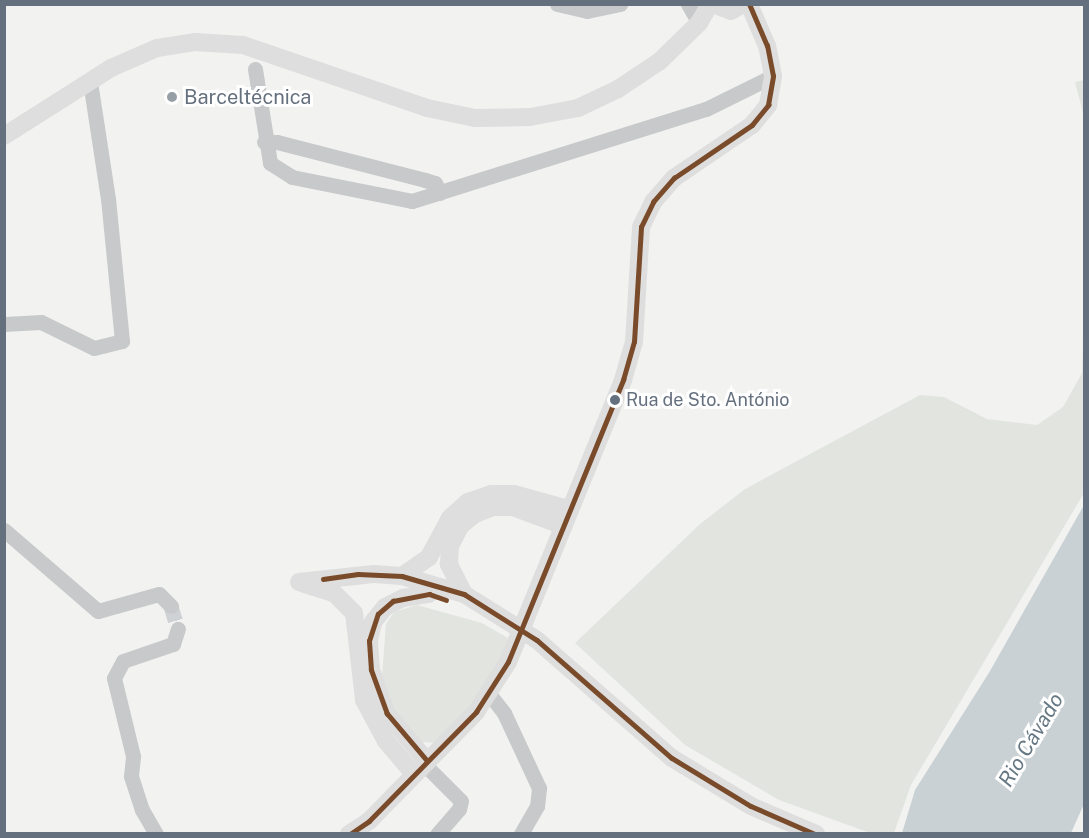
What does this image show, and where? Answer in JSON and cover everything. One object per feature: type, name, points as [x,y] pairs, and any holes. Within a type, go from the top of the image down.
[{"type":"main road","points":[[349,834],[369,821],[490,695],[508,662],[564,517],[623,380],[634,342],[641,226],[653,202],[674,178],[752,125],[768,105],[773,76],[767,46],[749,4]]},
{"type":"main road","points":[[4,136],[90,81],[158,48],[195,42],[243,45],[427,108],[475,118],[530,117],[578,108],[618,89],[660,61],[699,23],[724,7],[756,24]]},
{"type":"main road","points":[[402,576],[429,557],[450,518],[468,502],[491,494],[514,494],[564,517]]},
{"type":"main road","points":[[464,594],[449,564],[450,546],[460,526],[475,514],[493,507],[513,507],[564,517]]},
{"type":"main road","points":[[422,766],[386,741],[364,700],[354,613],[334,593],[299,582],[358,574],[402,576],[464,594],[537,640],[672,758],[751,806],[816,834]]},
{"type":"main road","points":[[323,579],[429,594],[498,616]]},
{"type":"main road","points":[[422,766],[387,714],[371,670],[369,641],[374,622],[385,607],[403,598],[429,594]]},
{"type":"street","points":[[557,4],[587,11],[620,4]]},
{"type":"street","points":[[688,4],[699,23]]},
{"type":"street","points":[[255,69],[264,142],[270,163],[292,177],[412,201],[706,109],[773,76]]},
{"type":"street","points":[[4,324],[41,322],[94,348],[122,341],[108,199],[90,81]]},
{"type":"street","points":[[264,142],[277,142],[425,180],[435,183],[440,193]]},
{"type":"street","points":[[4,530],[98,611],[159,594],[165,596],[171,606]]},
{"type":"street","points":[[156,834],[142,810],[131,776],[133,756],[114,678],[123,661],[173,644],[178,629]]},
{"type":"street","points":[[490,695],[504,712],[539,788],[537,806],[521,834]]},
{"type":"street","points":[[422,766],[460,801],[459,809],[437,834]]},
{"type":"shaded area","points":[[1084,80],[1084,117],[1075,82]]},
{"type":"shaded area","points":[[1084,299],[1084,493],[911,785],[894,833],[870,833],[779,800],[685,745],[575,643],[700,524],[745,489],[920,395],[944,397],[987,419],[1037,425],[1063,407],[1082,373]]},
{"type":"shaded area","points":[[417,605],[482,623],[508,638],[498,668],[481,696],[435,743],[422,742],[396,715],[382,675],[386,624],[394,612]]},
{"type":"water","name":"Rio Cávado","points":[[1084,505],[1084,804],[1071,833],[902,833],[915,790],[990,671]]},
{"type":"tunnel","points":[[171,606],[178,629]]},
{"type":"transit line","points":[[350,834],[369,821],[476,712],[508,662],[623,380],[634,342],[641,227],[653,202],[674,178],[752,125],[768,105],[773,76],[767,46],[749,4]]},
{"type":"transit line","points":[[323,579],[358,574],[402,576],[464,594],[537,640],[672,758],[751,806],[815,834]]},
{"type":"transit line","points":[[427,761],[387,714],[371,670],[369,641],[378,614],[393,601],[429,594],[446,600]]},
{"type":"place","name":"Barceltécnica","points":[[172,97]]},
{"type":"place","name":"Rua de Sto. António","points":[[615,400]]}]
